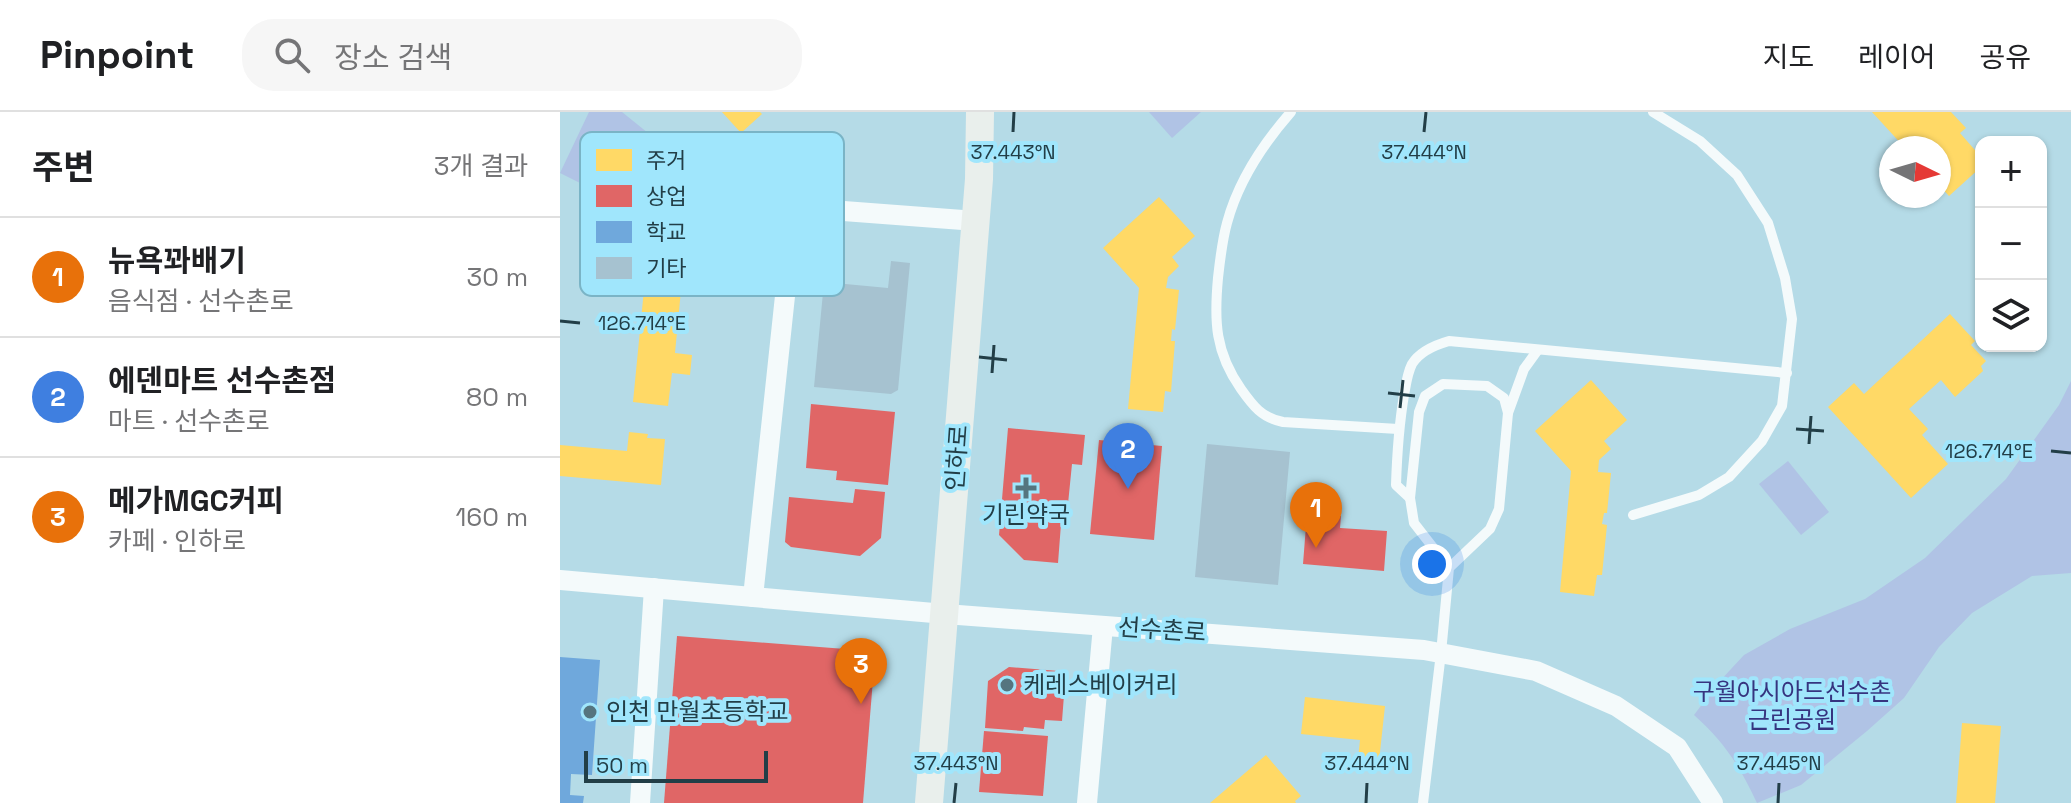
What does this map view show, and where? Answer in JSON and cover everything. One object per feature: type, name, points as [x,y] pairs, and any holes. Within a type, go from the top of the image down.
[{"type":"main road","name":"인하로","points":[[929,803],[976,221],[980,112]]},
{"type":"street","points":[[844,211],[976,221]]},
{"type":"street","points":[[753,597],[785,296]]},
{"type":"street","name":"선수촌로","points":[[560,580],[945,614],[1424,650],[1536,671],[1616,706],[1677,747],[1713,803]]},
{"type":"street","points":[[640,803],[654,588]]},
{"type":"street","points":[[1087,803],[1103,626]]},
{"type":"lane","points":[[1291,112],[1248,173],[1227,223],[1221,251],[1216,333],[1235,381],[1268,419],[1398,429]]},
{"type":"lane","points":[[1633,515],[1699,495],[1729,477],[1762,441],[1782,406],[1792,319],[1785,278],[1768,223],[1737,175],[1700,141],[1653,112]]},
{"type":"lane","points":[[1410,498],[1396,485],[1398,429],[1413,363],[1436,345],[1449,341],[1787,373]]},
{"type":"lane","points":[[1423,803],[1449,568],[1490,529],[1499,509],[1508,413],[1524,369],[1537,351]]},
{"type":"lane","points":[[1449,568],[1414,523],[1410,498],[1419,412],[1425,396],[1443,384],[1487,386],[1504,398],[1508,413]]},
{"type":"green space","points":[[589,112],[622,112],[647,132],[580,132],[580,183],[560,173]]},
{"type":"green space","points":[[1149,112],[1201,112],[1172,138]]},
{"type":"green space","name":"구월아시아드선수촌 근린공원","points":[[2071,381],[2071,573],[2032,576],[1972,613],[1939,647],[1904,698],[1867,731],[1801,785],[1757,803],[1730,755],[1694,715],[1744,655],[1790,629],[1865,599],[1925,558],[2006,479],[2059,405]]},
{"type":"green space","points":[[1788,461],[1829,512],[1801,535],[1759,484]]},
{"type":"building: 주거","points":[[722,112],[762,114],[742,132]]},
{"type":"building: 주거","points":[[1872,112],[1951,112],[1966,128],[1960,133],[1975,150],[1975,172],[1951,194],[1951,136],[1894,136]]},
{"type":"building: 주거","points":[[1159,197],[1195,236],[1172,257],[1179,266],[1168,277],[1166,288],[1179,290],[1171,341],[1175,341],[1171,392],[1165,391],[1163,412],[1128,409],[1139,288],[1103,248]]},
{"type":"building: 주거","points":[[643,296],[680,296],[675,353],[692,355],[690,375],[672,373],[668,406],[633,402]]},
{"type":"building: 주거","points":[[1950,314],[1975,341],[1971,345],[1986,361],[1981,366],[1983,371],[1955,397],[1941,380],[1909,409],[1928,429],[1922,435],[1948,464],[1911,498],[1828,407],[1854,383],[1864,394]]},
{"type":"building: 주거","points":[[1591,380],[1627,420],[1604,441],[1611,449],[1599,460],[1598,472],[1611,473],[1607,513],[1604,513],[1602,524],[1607,525],[1602,575],[1597,575],[1594,596],[1560,592],[1571,471],[1535,431]]},
{"type":"building: 주거","points":[[629,432],[648,434],[647,438],[665,439],[661,485],[560,476],[560,445],[627,451]]},
{"type":"building: 주거","points":[[1305,697],[1385,706],[1379,761],[1358,759],[1360,740],[1301,734]]},
{"type":"building: 주거","points":[[1962,723],[2001,726],[1995,803],[1956,803]]},
{"type":"building: 주거","points":[[1266,755],[1301,796],[1296,803],[1210,803]]},
{"type":"building: 상업","points":[[811,404],[895,412],[888,485],[836,480],[837,471],[806,468]]},
{"type":"building: 상업","points":[[1008,428],[1085,435],[1082,465],[1072,464],[1066,524],[1061,524],[1058,563],[1024,560],[999,535]]},
{"type":"building: 상업","points":[[1099,440],[1162,446],[1154,540],[1090,534]]},
{"type":"building: 상업","points":[[855,489],[885,492],[881,538],[860,556],[791,547],[785,542],[789,497],[853,503]]},
{"type":"building: 상업","points":[[1307,513],[1341,516],[1340,528],[1387,531],[1384,571],[1303,564]]},
{"type":"building: 상업","points":[[677,636],[858,650],[874,667],[863,803],[664,803]]},
{"type":"building: 상업","points":[[1009,667],[1059,671],[1065,682],[1062,721],[1045,720],[1044,729],[1024,727],[1023,731],[985,728],[988,681]]},
{"type":"building: 상업","points":[[984,731],[1048,736],[1043,796],[979,792]]},
{"type":"building: 학교","points":[[560,657],[600,660],[592,775],[571,774],[570,795],[584,796],[583,803],[560,803]]},
{"type":"building: 기타","points":[[891,261],[910,263],[898,390],[891,394],[814,387],[823,296],[844,296],[844,284],[888,288]]},
{"type":"building: 기타","points":[[1207,444],[1290,452],[1278,585],[1195,577]]},
{"type":"place","name":"기린약국","points":[[1026,488]]},
{"type":"place","name":"에덴마트 선수촌점","points":[[1128,489]]},
{"type":"place","name":"뉴욕꽈배기","points":[[1316,548]]},
{"type":"place","name":"케레스베이커리","points":[[1007,685]]},
{"type":"place","name":"메가MGC커피","points":[[861,704]]},
{"type":"place","name":"인천 만월초등학교","points":[[590,712]]}]
